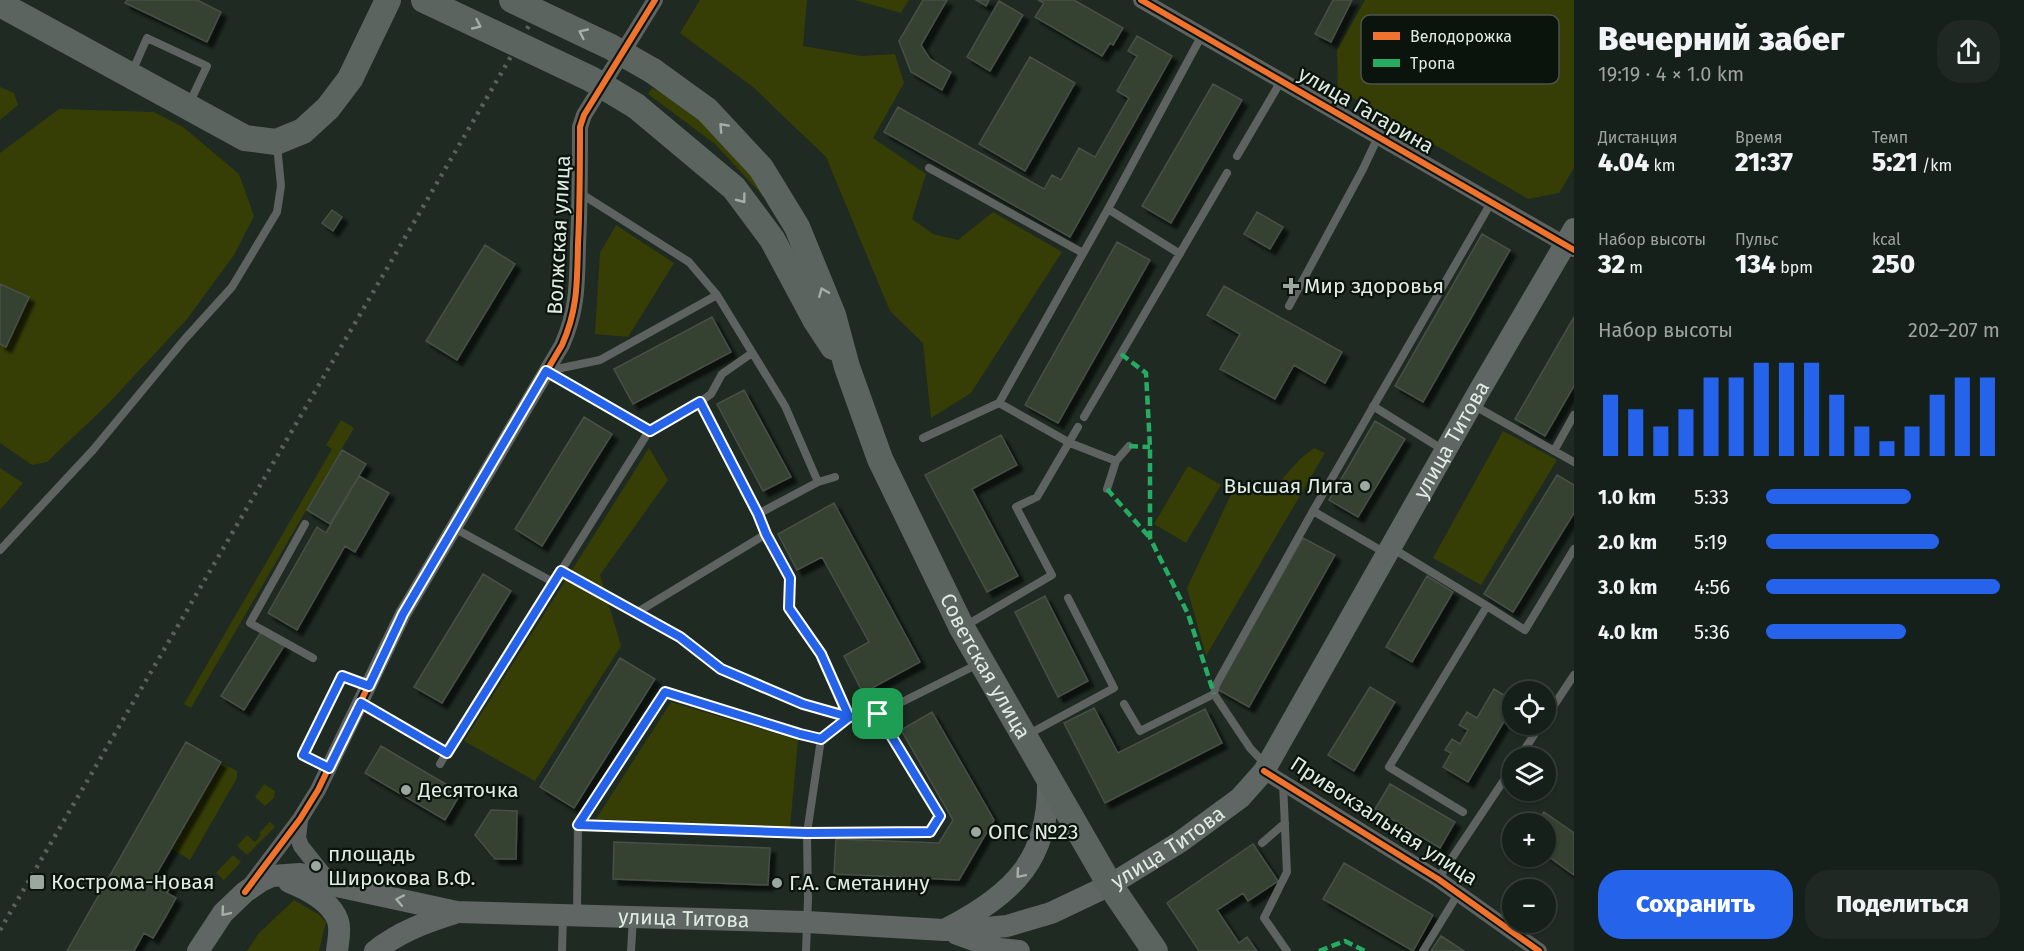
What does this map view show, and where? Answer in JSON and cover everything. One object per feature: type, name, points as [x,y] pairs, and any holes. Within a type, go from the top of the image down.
[{"type":"main road","points":[[18,0],[44,29]]},
{"type":"main road","points":[[0,4],[245,138],[276,142],[303,131],[328,108],[350,79],[388,0]]},
{"type":"main road","points":[[424,0],[591,79],[636,106],[734,188],[772,240],[816,321],[847,368]]},
{"type":"main road","points":[[512,0],[611,46],[653,70],[707,110],[762,168],[797,227],[832,315],[847,368]]},
{"type":"main road","name":"улица Титова","points":[[457,912],[807,922],[966,930],[1007,926],[1051,913],[1110,885],[1180,842],[1271,774],[1389,551],[1472,404],[1571,241]]},
{"type":"main road","name":"Советская улица","points":[[847,368],[880,459],[962,628],[1110,885],[1155,951]]},
{"type":"main road","points":[[944,930],[968,918],[992,901],[1024,872],[1039,845],[1047,814],[1048,780]]},
{"type":"main road","points":[[198,951],[223,913],[245,892],[272,876],[300,874],[332,885],[457,912]]},
{"type":"main road","points":[[272,876],[296,885],[328,905],[338,921],[337,951]]},
{"type":"main road","points":[[375,951],[392,938],[457,912]]},
{"type":"main road","points":[[944,930],[999,949],[1019,951]]},
{"type":"street","name":"Волжская улица","points":[[245,892],[300,819],[329,768],[403,614],[546,371],[571,324],[575,306],[580,193],[580,127],[584,115],[655,0]]},
{"type":"street","name":"улица Гагарина","points":[[1141,0],[1492,201],[1571,241]]},
{"type":"street","name":"Привокзальная улица","points":[[1271,774],[1438,879],[1539,951]]},
{"type":"street","points":[[300,819],[298,838],[301,846],[332,885],[338,921]]},
{"type":"lane","points":[[923,438],[999,403],[1202,35]]},
{"type":"lane","points":[[131,75],[147,38],[207,66],[188,106]]},
{"type":"lane","points":[[1237,156],[1281,81]]},
{"type":"lane","points":[[1289,306],[1378,137]]},
{"type":"lane","points":[[0,550],[93,450],[184,340],[232,287],[277,212],[281,186],[276,142]]},
{"type":"lane","points":[[929,168],[1083,253]]},
{"type":"lane","points":[[1084,417],[1227,172]]},
{"type":"lane","points":[[580,193],[689,262],[717,296],[785,406],[818,482]]},
{"type":"lane","points":[[1287,951],[1264,918],[1287,872],[1285,823],[1271,774],[1250,748],[1214,694],[1216,685],[1373,405],[1492,201]]},
{"type":"lane","points":[[1108,209],[1180,254]]},
{"type":"lane","points":[[546,371],[600,360],[717,296]]},
{"type":"lane","points":[[440,764],[650,431],[711,394],[722,374],[752,353]]},
{"type":"lane","points":[[546,371],[650,431]]},
{"type":"lane","points":[[700,402],[790,578],[789,608],[821,654],[849,717]]},
{"type":"lane","points":[[999,403],[1070,443],[1116,461]]},
{"type":"lane","points":[[1472,404],[1574,462]]},
{"type":"lane","points":[[1373,405],[1446,451]]},
{"type":"lane","points":[[1554,451],[1574,415]]},
{"type":"lane","points":[[962,628],[1052,575],[1016,507],[1037,498],[1078,428]]},
{"type":"lane","points":[[1107,489],[1116,461],[1129,446]]},
{"type":"lane","points":[[758,514],[818,482],[835,477]]},
{"type":"lane","points":[[1313,511],[1487,606],[1525,630],[1574,549]]},
{"type":"lane","points":[[305,524],[250,623],[313,658]]},
{"type":"lane","points":[[454,528],[553,582]]},
{"type":"lane","points":[[636,613],[766,534]]},
{"type":"lane","points":[[561,571],[680,637],[721,669],[803,704],[849,717],[878,714],[981,662]]},
{"type":"lane","points":[[1024,737],[1114,688],[1068,598]]},
{"type":"lane","points":[[1463,812],[1389,767],[1487,606]]},
{"type":"lane","points":[[1556,702],[1574,675]]},
{"type":"lane","points":[[329,768],[303,755],[342,676],[369,686]]},
{"type":"lane","points":[[562,951],[570,915],[578,825],[665,692],[821,739]]},
{"type":"lane","points":[[1124,704],[1140,731],[1214,694]]},
{"type":"lane","points":[[361,703],[447,753]]},
{"type":"lane","points":[[578,825],[807,833],[930,832],[940,816],[878,714]]},
{"type":"lane","points":[[806,951],[807,833],[821,739],[849,717]]},
{"type":"lane","points":[[1438,879],[1502,783]]},
{"type":"lane","points":[[1262,843],[1285,823]]},
{"type":"lane","points":[[1423,951],[1458,894]]},
{"type":"lane","points":[[631,951],[633,916]]},
{"type":"green space","points":[[700,0],[807,0],[803,46],[861,56],[895,54],[904,83],[873,138],[926,174],[912,219],[933,234],[958,240],[993,212],[1062,252],[971,393],[931,418],[923,343],[890,311],[826,157],[753,87],[680,33]]},
{"type":"green space","points":[[855,0],[909,0],[901,13]]},
{"type":"green space","points":[[1365,0],[1574,0],[1574,168],[1559,193],[1528,199],[1338,89],[1337,50]]},
{"type":"green space","points":[[0,87],[14,93],[18,105],[0,120]]},
{"type":"green space","points":[[652,88],[681,102],[723,136],[771,196],[763,196],[715,144],[648,94]]},
{"type":"green space","points":[[59,109],[154,112],[183,127],[239,174],[254,216],[234,255],[187,319],[107,405],[47,462],[32,465],[0,443],[0,153]]},
{"type":"green space","points":[[616,225],[674,263],[628,337],[595,334],[600,253]]},
{"type":"green space","points":[[341,420],[354,428],[191,708],[184,704],[332,449],[326,445]]},
{"type":"green space","points":[[1503,431],[1557,460],[1481,585],[1433,558]]},
{"type":"green space","points":[[649,448],[668,480],[600,575],[621,646],[535,781],[464,741]]},
{"type":"green space","points":[[1314,448],[1325,453],[1206,656],[1187,588],[1236,484],[1267,496],[1300,459]]},
{"type":"green space","points":[[1188,466],[1221,485],[1186,543],[1154,524]]},
{"type":"green space","points":[[0,468],[23,483],[0,510]]},
{"type":"green space","points":[[671,702],[798,740],[790,827],[596,819]]},
{"type":"green space","points":[[222,763],[237,771],[237,778],[190,860],[172,849]]},
{"type":"green space","points":[[264,784],[275,791],[274,798],[265,806],[255,797]]},
{"type":"green space","points":[[270,822],[275,827],[247,855],[237,846],[247,835],[255,842],[261,835],[259,833]]},
{"type":"green space","points":[[233,855],[241,862],[224,880],[216,873]]},
{"type":"green space","points":[[294,900],[318,914],[326,922],[319,951],[247,951],[259,933]]},
{"type":"building","points":[[127,0],[197,0],[221,12],[207,42],[125,3]]},
{"type":"building","points":[[923,0],[947,0],[921,45],[930,59],[951,72],[942,90],[911,72],[899,41]]},
{"type":"building","points":[[976,0],[989,0],[986,6]]},
{"type":"building","points":[[1038,0],[1074,0],[1123,28],[1113,45],[1110,43],[1102,56],[1035,17],[1044,3]]},
{"type":"building","points":[[1333,0],[1352,0],[1331,42],[1315,34]]},
{"type":"building","points":[[999,1],[1023,15],[990,71],[967,57]]},
{"type":"building","points":[[1137,36],[1172,56],[1070,237],[884,132],[898,107],[1044,189],[1052,175],[1061,180],[1079,148],[1095,157],[1129,98],[1117,91],[1137,56],[1128,51]]},
{"type":"building","points":[[1030,57],[1075,83],[1025,171],[979,144]]},
{"type":"building","points":[[1213,84],[1242,100],[1171,223],[1142,206]]},
{"type":"building","points":[[332,210],[342,217],[333,231],[322,223]]},
{"type":"building","points":[[1257,212],[1283,227],[1270,249],[1244,234]]},
{"type":"building","points":[[1482,234],[1510,250],[1423,402],[1395,386]]},
{"type":"building","points":[[1117,242],[1150,260],[1058,423],[1025,405]]},
{"type":"building","points":[[485,245],[515,264],[457,360],[426,341]]},
{"type":"building","points":[[0,284],[29,297],[6,347],[0,344]]},
{"type":"building","points":[[1224,286],[1342,352],[1325,383],[1294,365],[1275,399],[1220,369],[1240,334],[1207,315]]},
{"type":"building","points":[[712,317],[731,352],[633,404],[614,369]]},
{"type":"building","points":[[1574,317],[1574,386],[1545,436],[1515,419]]},
{"type":"building","points":[[744,390],[791,477],[763,491],[717,404]]},
{"type":"building","points":[[584,417],[612,434],[542,546],[515,529]]},
{"type":"building","points":[[1375,421],[1405,439],[1358,517],[1329,500]]},
{"type":"building","points":[[1001,435],[1017,465],[972,489],[1018,576],[987,592],[925,475]]},
{"type":"building","points":[[342,450],[366,464],[330,524],[307,510]]},
{"type":"building","points":[[1557,475],[1574,485],[1574,513],[1513,612],[1484,594]]},
{"type":"building","points":[[359,476],[389,493],[355,552],[345,546],[297,630],[268,613],[317,527],[326,533]]},
{"type":"building","points":[[834,503],[920,662],[863,693],[844,656],[869,642],[822,557],[797,570],[778,534]]},
{"type":"building","points":[[1303,538],[1335,555],[1249,707],[1217,689]]},
{"type":"building","points":[[483,574],[511,591],[442,703],[414,687]]},
{"type":"building","points":[[1427,576],[1453,592],[1412,662],[1386,647]]},
{"type":"building","points":[[1045,596],[1088,681],[1058,697],[1015,612]]},
{"type":"building","points":[[261,632],[284,646],[244,710],[221,696]]},
{"type":"building","points":[[620,658],[655,679],[574,808],[540,787]]},
{"type":"building","points":[[1370,687],[1395,702],[1354,771],[1328,755]]},
{"type":"building","points":[[1494,689],[1502,694],[1502,725],[1468,782],[1443,767],[1451,753],[1445,750],[1452,739],[1460,744],[1468,730],[1459,725],[1467,712],[1477,718]]},
{"type":"building","points":[[1094,708],[1118,753],[1205,709],[1222,743],[1105,803],[1064,723]]},
{"type":"building","points":[[932,712],[994,820],[959,880],[834,874],[836,839],[939,843],[953,820],[901,730]]},
{"type":"building","name":"Кострома-Новая","points":[[186,742],[221,762],[156,875],[172,884],[167,893],[176,898],[165,918],[153,938],[144,933],[134,951],[67,951]]},
{"type":"building","points":[[381,746],[461,793],[445,820],[365,773]]},
{"type":"building","points":[[1390,784],[1455,822],[1440,848],[1375,809]]},
{"type":"building","points":[[491,810],[517,811],[516,859],[495,859],[475,835]]},
{"type":"building","points":[[1556,820],[1574,833],[1574,875],[1556,862]]},
{"type":"building","points":[[614,842],[770,848],[768,885],[613,879]]},
{"type":"building","points":[[1253,844],[1278,881],[1248,901],[1243,893],[1217,910],[1239,943],[1247,937],[1257,951],[1199,951],[1167,903]]},
{"type":"building","points":[[1344,863],[1433,915],[1413,951],[1323,899]]},
{"type":"building","points":[[1441,936],[1464,951],[1431,951]]},
{"type":"railway","points":[[0,930],[544,0]]},
{"type":"marked path","points":[[1121,354],[1146,373],[1150,447],[1150,538],[1188,614],[1214,694]]},
{"type":"marked path","points":[[1129,446],[1150,447]]},
{"type":"marked path","points":[[1107,489],[1150,538]]},
{"type":"marked path","points":[[1319,951],[1345,941],[1365,951]]},
{"type":"cycle path","points":[[245,892],[300,819],[318,790],[403,614],[562,345],[574,307],[577,283],[580,127],[584,115],[655,0]]},
{"type":"cycle path","points":[[1141,0],[1574,250]]},
{"type":"cycle path","points":[[1264,771],[1438,879],[1539,951]]},
{"type":"place","name":"Мир здоровья","points":[[1291,286]]},
{"type":"place","name":"Высшая Лига","points":[[1365,486]]},
{"type":"place","name":"Десяточка","points":[[406,790]]},
{"type":"place","name":"ОПС №23","points":[[976,832]]},
{"type":"place","name":"площадь Широкова В.Ф.","points":[[316,866]]},
{"type":"place","name":"Кострома-Новая","points":[[37,882]]},
{"type":"place","name":"Г.А. Сметанину","points":[[777,883]]},
{"type":"route","points":[[878,714],[849,717],[803,704],[721,669],[680,637],[561,571],[447,753],[361,703],[329,768],[303,755],[342,676],[369,686],[403,614],[546,371],[650,431],[700,402],[790,578],[789,608],[821,654],[849,717],[821,739],[665,692],[578,825],[807,833],[930,832],[940,816],[878,714]]}]
